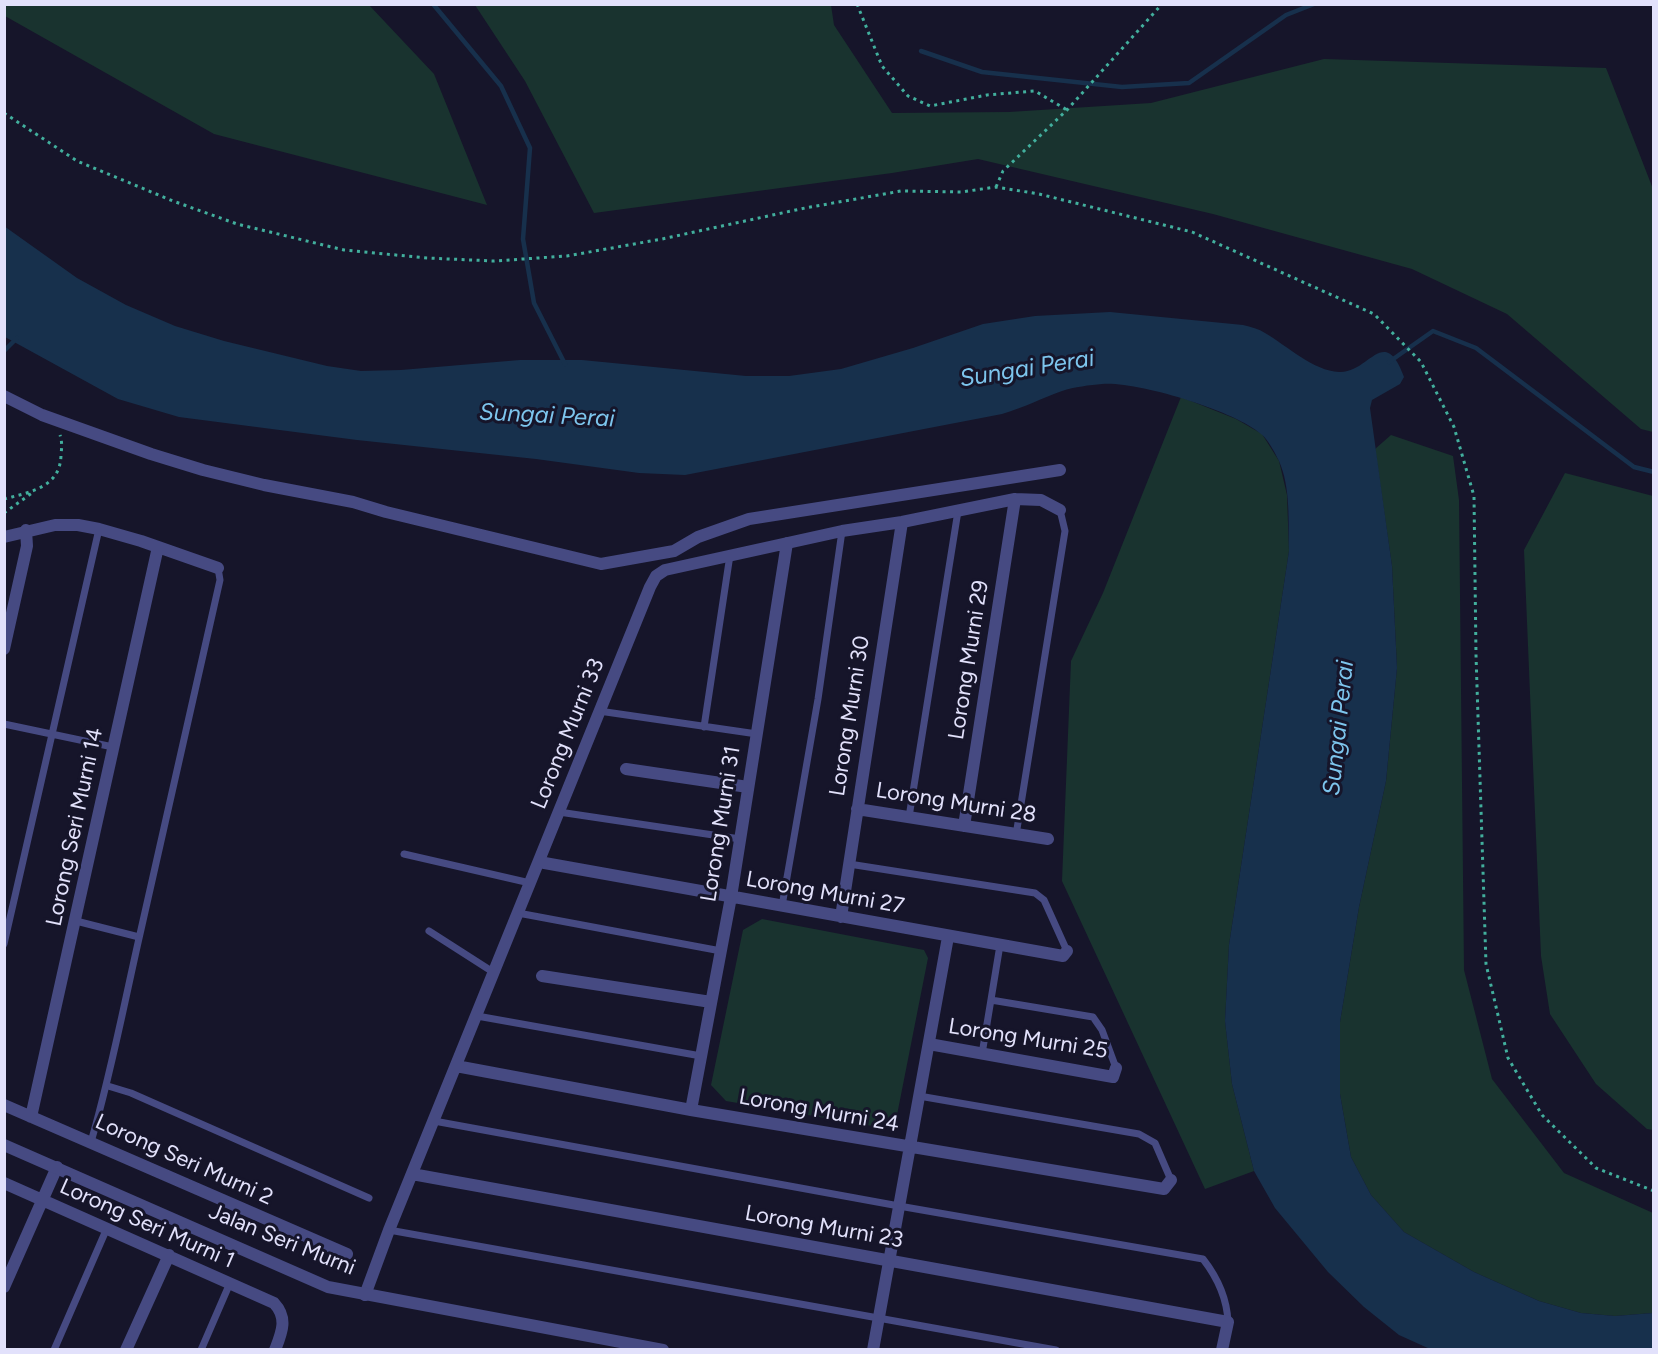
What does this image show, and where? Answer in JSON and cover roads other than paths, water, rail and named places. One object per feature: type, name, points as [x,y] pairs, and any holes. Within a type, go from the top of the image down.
[{"type":"street","points":[[4,396],[42,415],[203,470],[353,502],[601,564],[674,551],[698,537],[749,519],[1060,470]]},
{"type":"street","name":"Lorong Murni 33","points":[[365,1295],[493,972],[656,576],[665,570],[842,531],[1015,500],[1041,500],[1060,510]]},
{"type":"street","name":"Lorong Murni 29","points":[[964,826],[1015,500]]},
{"type":"street","name":"Lorong Murni 30","points":[[841,917],[902,522]]},
{"type":"street","points":[[4,537],[55,525],[78,525],[158,547],[218,568]]},
{"type":"street","points":[[4,649],[27,546],[26,530]]},
{"type":"street","name":"Lorong Murni 31","points":[[691,1110],[731,897],[787,543]]},
{"type":"street","name":"Lorong Seri Murni 14","points":[[31,1117],[158,547]]},
{"type":"street","points":[[626,769],[748,787]]},
{"type":"street","name":"Lorong Murni 28","points":[[857,809],[1048,839]]},
{"type":"street","name":"Lorong Murni 27","points":[[539,862],[948,937],[1063,956],[1067,951]]},
{"type":"street","points":[[873,1350],[948,937]]},
{"type":"street","points":[[542,976],[711,1002]]},
{"type":"street","name":"Lorong Murni 25","points":[[929,1044],[1113,1077],[1116,1068]]},
{"type":"street","name":"Lorong Murni 24","points":[[456,1066],[691,1110],[1164,1190],[1171,1180]]},
{"type":"street","name":"Lorong Seri Murni 2","points":[[4,1105],[347,1254]]},
{"type":"street","name":"Jalan Seri Murni","points":[[4,1145],[328,1287],[656,1349]]},
{"type":"street","points":[[4,1287],[57,1167]]},
{"type":"street","name":"Lorong Murni 23","points":[[412,1174],[1228,1322]]},
{"type":"street","name":"Lorong Seri Murni 1","points":[[4,1183],[274,1303],[283,1319],[283,1330],[275,1350]]},
{"type":"street","points":[[126,1350],[169,1255]]},
{"type":"street","points":[[1222,1350],[1228,1322]]},
{"type":"lane","points":[[1016,835],[1065,531],[1060,510]]},
{"type":"lane","points":[[909,817],[958,511]]},
{"type":"lane","points":[[4,945],[99,529]]},
{"type":"lane","points":[[782,906],[818,699],[842,531]]},
{"type":"lane","points":[[704,727],[730,555]]},
{"type":"lane","points":[[91,1142],[108,1086],[139,937],[220,580],[218,568]]},
{"type":"lane","points":[[599,711],[757,734]]},
{"type":"lane","points":[[4,724],[113,747]]},
{"type":"lane","points":[[560,812],[740,839]]},
{"type":"lane","points":[[404,854],[530,884]]},
{"type":"lane","points":[[849,864],[1035,893],[1044,900],[1067,951]]},
{"type":"lane","points":[[518,913],[721,951]]},
{"type":"lane","points":[[76,921],[139,937]]},
{"type":"lane","points":[[429,931],[493,972]]},
{"type":"lane","points":[[982,1054],[1000,945]]},
{"type":"lane","points":[[991,1000],[1093,1017],[1102,1030],[1116,1068]]},
{"type":"lane","points":[[477,1016],[701,1056]]},
{"type":"lane","points":[[108,1086],[130,1093],[369,1198]]},
{"type":"lane","points":[[919,1096],[1139,1134],[1155,1143],[1171,1180]]},
{"type":"lane","points":[[434,1120],[899,1206],[1203,1259],[1215,1274],[1227,1309],[1228,1322]]},
{"type":"lane","points":[[54,1350],[106,1228]]},
{"type":"lane","points":[[389,1230],[1056,1350]]},
{"type":"lane","points":[[201,1350],[230,1283]]},
{"type":"water","name":"Sungai Perai","points":[[4,226],[77,278],[126,305],[175,326],[224,341],[327,366],[361,371],[520,360],[582,360],[746,376],[789,376],[841,369],[983,324],[1035,316],[1110,312],[1243,325],[1263,332],[1310,363],[1330,371],[1350,371],[1375,355],[1383,352],[1390,354],[1397,361],[1404,377],[1400,384],[1372,400],[1370,408],[1392,566],[1397,668],[1386,781],[1359,907],[1340,1022],[1340,1094],[1351,1157],[1371,1195],[1404,1232],[1474,1272],[1539,1301],[1581,1313],[1615,1316],[1653,1313],[1653,1349],[1430,1349],[1399,1335],[1364,1307],[1328,1272],[1275,1208],[1254,1171],[1232,1084],[1225,1021],[1229,945],[1289,551],[1288,505],[1283,471],[1266,439],[1248,425],[1208,407],[1161,392],[1118,384],[1102,384],[1067,390],[1002,414],[685,475],[639,473],[179,417],[118,399],[5,337]]},
{"type":"waterway","points":[[433,4],[501,86],[530,148],[523,239],[534,303],[565,364]]},
{"type":"waterway","points":[[921,51],[982,72],[1122,87],[1189,83],[1286,15],[1314,4]]},
{"type":"waterway","points":[[1389,362],[1433,331],[1476,348],[1634,467],[1654,472]]},
{"type":"waterway","points":[[4,351],[17,338]]}]
